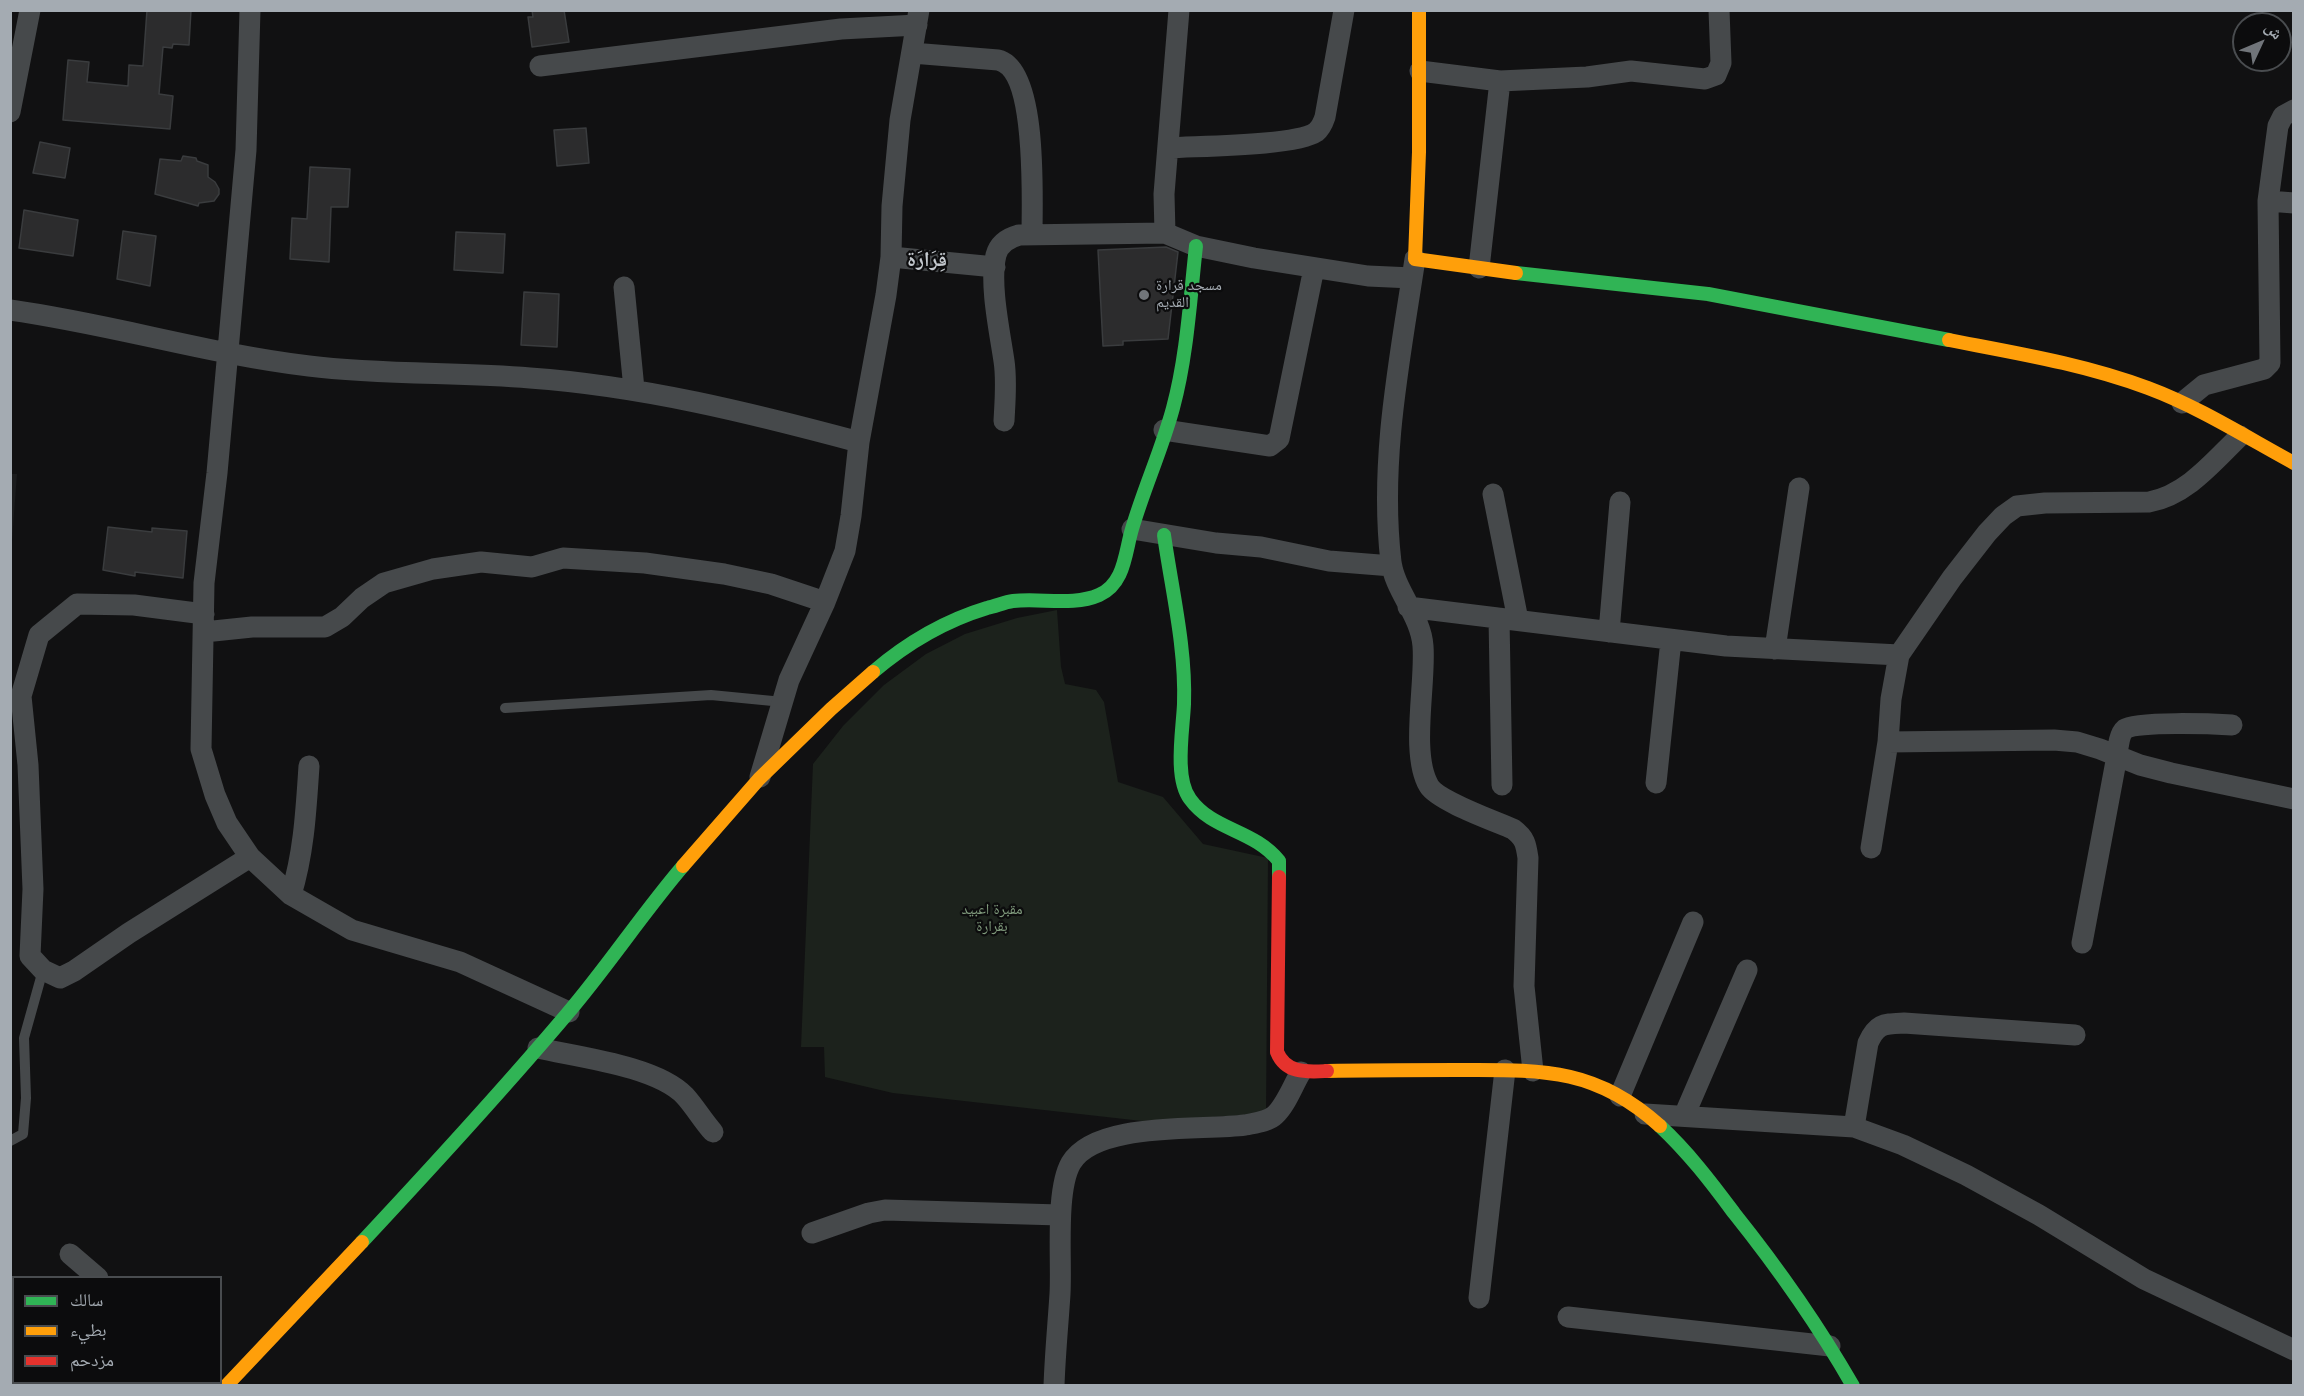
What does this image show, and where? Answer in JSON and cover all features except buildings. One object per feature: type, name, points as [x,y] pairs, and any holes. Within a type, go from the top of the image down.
[{"type":"street","points":[[10,112],[30,10]]},
{"type":"street","points":[[250,10],[246,150],[218,473],[204,583],[201,749],[214,795],[227,823],[250,857],[291,895],[352,930],[459,962],[568,1012]]},
{"type":"street","points":[[1165,233],[1164,194],[1179,10]]},
{"type":"street","points":[[1169,148],[1281,141],[1303,138],[1315,133],[1321,128],[1325,117],[1344,10]]},
{"type":"street","points":[[1419,10],[1420,71],[1413,268],[1401,343],[1388,474],[1387,522],[1392,566],[1422,637],[1424,668],[1421,754],[1423,770],[1430,787],[1442,797],[1513,830],[1526,842],[1528,858],[1524,987],[1533,1071]]},
{"type":"street","points":[[1420,71],[1500,81],[1568,78],[1631,71],[1711,78],[1720,71],[1721,63],[1719,10]]},
{"type":"street","points":[[540,66],[918,18],[900,120],[892,206],[891,257],[859,442],[845,551],[825,602],[789,680],[759,779]]},
{"type":"street","points":[[912,53],[998,60],[1005,62],[1016,74],[1026,112],[1031,144],[1032,235]]},
{"type":"street","points":[[1479,268],[1500,81]]},
{"type":"street","points":[[2182,403],[2204,385],[2264,369],[2270,363],[2268,201],[2277,126],[2283,116],[2294,110]]},
{"type":"street","points":[[2268,201],[2294,203]]},
{"type":"street","points":[[1004,420],[1004,362],[997,326],[994,267],[996,254],[1005,241],[1019,235],[1165,233],[1196,246],[1368,276],[1413,268],[1479,268],[1708,294],[2079,367],[2129,382],[2182,403],[2294,463]]},
{"type":"street","points":[[226,1386],[364,1240],[538,1048],[657,895],[759,779],[861,682],[893,655],[929,632],[962,616],[1012,601],[1088,599],[1102,594],[1113,584],[1122,572],[1132,529],[1173,408],[1184,351],[1196,246]]},
{"type":"street","points":[[891,257],[994,267]]},
{"type":"street","points":[[1164,430],[1270,446],[1279,439],[1314,268]]},
{"type":"street","points":[[624,288],[634,389]]},
{"type":"street","points":[[10,310],[86,322],[228,355],[311,366],[531,378],[634,389],[760,416],[859,442]]},
{"type":"street","points":[[1871,848],[1899,655],[1952,578],[2003,516],[2017,506],[2045,503],[2149,502],[2165,499],[2194,481],[2240,436]]},
{"type":"street","points":[[1774,649],[1799,488]]},
{"type":"street","points":[[1493,494],[1508,619],[1502,785]]},
{"type":"street","points":[[1609,632],[1620,502]]},
{"type":"street","points":[[1132,529],[1261,547],[1329,561],[1392,566]]},
{"type":"street","points":[[1164,535],[1184,681],[1182,771],[1186,794],[1198,810],[1214,823],[1258,840],[1272,849],[1279,861],[1276,1047],[1282,1064],[1300,1072],[1533,1071],[1579,1077],[1620,1096],[1669,1134],[1708,1179],[1788,1282],[1853,1386]]},
{"type":"street","points":[[250,857],[129,933],[75,971],[60,978],[43,970],[30,956],[33,889],[28,765],[21,696],[39,635],[76,604],[134,605],[204,623],[252,627],[325,627],[342,618],[362,598],[384,583],[433,569],[481,562],[532,567],[563,558],[645,563],[724,574],[771,584],[825,602]]},
{"type":"street","points":[[1408,607],[1726,646],[1899,655]]},
{"type":"street","points":[[1656,783],[1671,640]]},
{"type":"street","points":[[2082,943],[2121,736],[2127,728],[2143,725],[2232,724]]},
{"type":"street","points":[[1888,742],[2055,740],[2077,742],[2140,765],[2294,799]]},
{"type":"street","points":[[291,895],[300,865],[305,830],[309,766]]},
{"type":"street","points":[[1620,1096],[1693,921]]},
{"type":"street","points":[[1684,1116],[1746,970]]},
{"type":"street","points":[[1854,1127],[1869,1043],[1874,1031],[1883,1024],[1904,1023],[2075,1035]]},
{"type":"street","points":[[538,1048],[640,1071],[667,1082],[684,1095],[713,1132]]},
{"type":"street","points":[[1479,1298],[1505,1070]]},
{"type":"street","points":[[1054,1386],[1060,1294],[1060,1215],[1066,1180],[1072,1162],[1097,1141],[1131,1132],[1230,1127],[1263,1121],[1276,1114],[1300,1072]]},
{"type":"street","points":[[1645,1114],[1854,1127],[1903,1145],[1966,1175],[2039,1215],[2144,1279],[2294,1350]]},
{"type":"street","points":[[812,1233],[869,1213],[885,1210],[1060,1215]]},
{"type":"street","points":[[70,1254],[96,1276]]},
{"type":"street","points":[[1568,1317],[1830,1346]]},
{"type":"lane","points":[[505,708],[711,695],[783,702]]},
{"type":"lane","points":[[10,1141],[23,1134],[26,1098],[24,1038],[43,970]]},
{"type":"shaded area","points":[[10,474],[17,474],[11,554]]},
{"type":"green space","name":"مقبرة اعبيد بقرارة","points":[[1057,610],[1061,667],[1065,684],[1096,690],[1104,702],[1118,782],[1163,797],[1203,844],[1268,858],[1266,1114],[1142,1121],[893,1093],[825,1077],[824,1047],[801,1047],[813,764],[843,726],[884,685],[926,654],[965,634],[1017,618]]},
{"type":"traffic: fast","points":[[873,672],[927,634],[971,613],[1013,601],[1068,601],[1089,598],[1108,590],[1114,583],[1123,566],[1132,529],[1164,438],[1178,388],[1185,348],[1196,246]]},
{"type":"traffic: fast","points":[[1516,273],[1708,294],[1949,340]]},
{"type":"traffic: fast","points":[[1164,535],[1183,662],[1184,704],[1181,766],[1185,790],[1199,810],[1210,818],[1269,850],[1279,861],[1279,877]]},
{"type":"traffic: fast","points":[[362,1242],[567,1014],[683,866]]},
{"type":"traffic: fast","points":[[1660,1126],[1699,1168],[1766,1255],[1812,1319],[1853,1386]]},
{"type":"traffic: slow","points":[[1419,10],[1419,152],[1415,259],[1516,273]]},
{"type":"traffic: slow","points":[[1949,340],[2075,366],[2148,388],[2204,413],[2294,463]]},
{"type":"traffic: slow","points":[[683,866],[759,779],[873,672]]},
{"type":"traffic: slow","points":[[1327,1071],[1513,1070],[1564,1076],[1588,1082],[1612,1092],[1636,1106],[1660,1126]]},
{"type":"traffic: slow","points":[[226,1386],[362,1242]]},
{"type":"traffic: jam","points":[[1279,877],[1277,1052],[1281,1059],[1292,1068],[1305,1071],[1327,1071]]},
{"type":"place","name":"مسجد قرارة القديم","points":[[1144,295]]},
{"type":"district","name":"قِرَارَة","points":[[927,261]]}]
